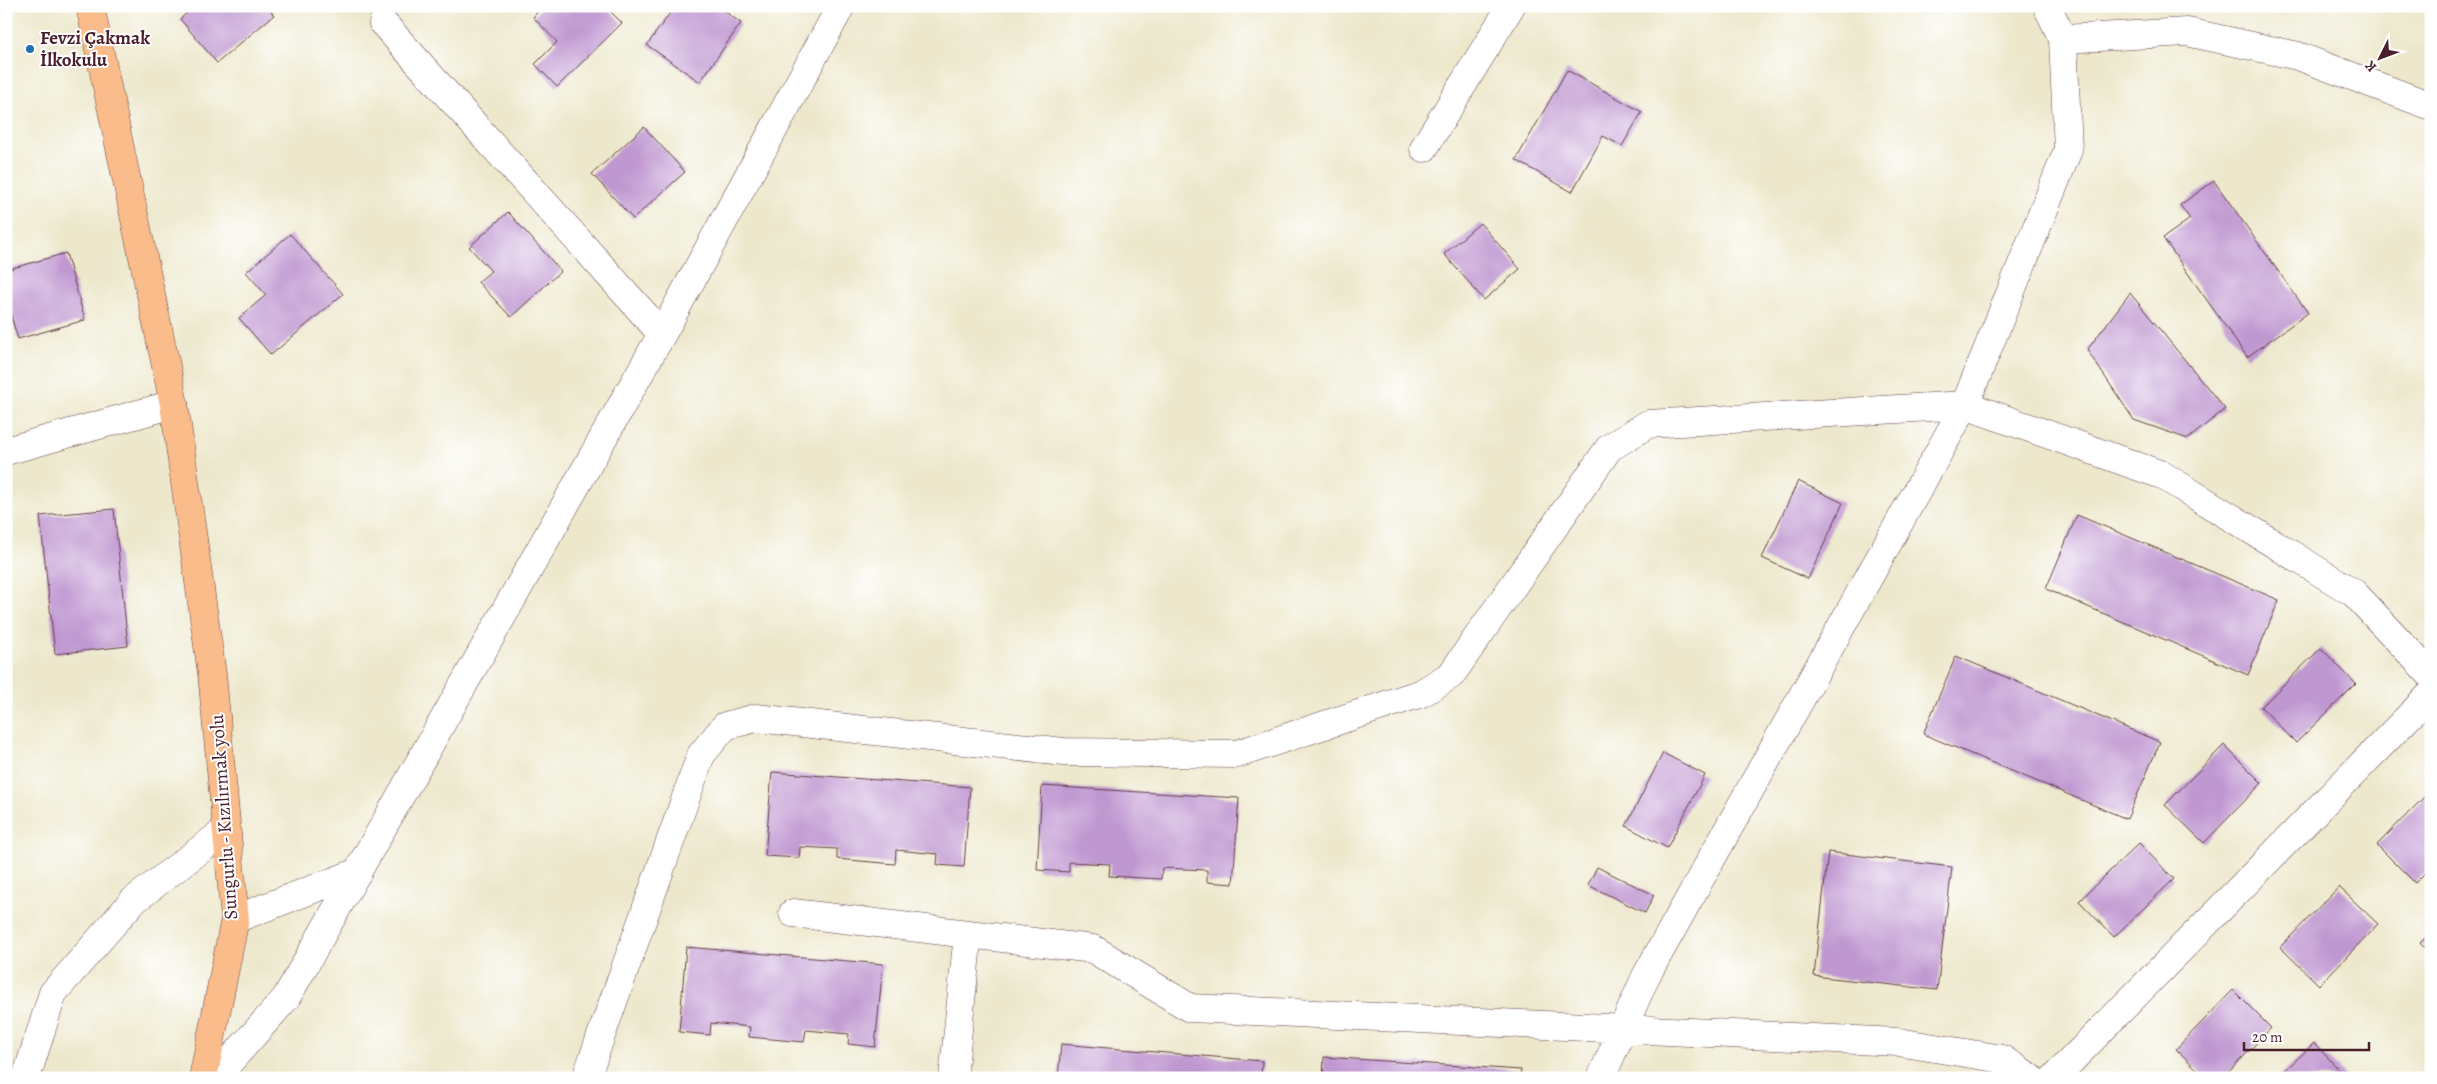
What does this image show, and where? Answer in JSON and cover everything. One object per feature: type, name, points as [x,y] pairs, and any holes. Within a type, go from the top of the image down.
[{"type":"main road","name":"Sungurlu - Kızılırmak yolu","points":[[90,6],[174,404],[212,674],[235,919],[203,1078]]},
{"type":"street","points":[[215,1078],[286,998],[662,334],[841,6]]},
{"type":"street","points":[[1424,148],[1511,6]]},
{"type":"street","points":[[1601,1078],[1646,976],[1965,405],[2068,150],[2063,39],[2046,6]]},
{"type":"street","points":[[383,23],[662,334]]},
{"type":"street","points":[[2063,39],[2187,32],[2298,56],[2431,106]]},
{"type":"street","points":[[6,451],[174,404]]},
{"type":"street","points":[[586,1078],[701,755],[725,726],[756,718],[1064,752],[1237,754],[1422,693],[1451,675],[1610,448],[1648,424],[1965,405],[2162,475],[2354,594],[2431,675]]},
{"type":"street","points":[[2054,1078],[2431,694]]},
{"type":"street","points":[[26,1078],[53,993],[132,901],[226,830]]},
{"type":"street","points":[[235,919],[358,872]]},
{"type":"street","points":[[792,913],[1093,949],[1190,1008],[1898,1042],[2002,1058],[2031,1078]]},
{"type":"street","points":[[953,1078],[968,934]]},
{"type":"building","points":[[195,6],[266,6],[274,15],[217,63],[180,19]]},
{"type":"building","points":[[543,6],[605,6],[622,23],[557,87],[535,64],[557,42],[533,17]]},
{"type":"building","points":[[675,6],[717,6],[741,23],[700,82],[647,45]]},
{"type":"building","points":[[1567,70],[1642,112],[1622,146],[1603,136],[1572,192],[1516,160]]},
{"type":"building","points":[[644,127],[685,172],[633,219],[592,174]]},
{"type":"building","points":[[2214,181],[2308,313],[2247,357],[2163,238],[2190,219],[2180,205]]},
{"type":"building","points":[[508,212],[561,271],[511,317],[478,282],[491,271],[469,247]]},
{"type":"building","points":[[1480,223],[1520,269],[1484,300],[1444,254]]},
{"type":"building","points":[[290,234],[343,294],[271,355],[239,318],[266,295],[246,272]]},
{"type":"building","points":[[66,253],[85,320],[18,339],[6,300],[6,270]]},
{"type":"building","points":[[2130,293],[2225,409],[2188,439],[2134,420],[2087,350]]},
{"type":"building","points":[[1798,481],[1843,503],[1808,579],[1762,558]]},
{"type":"building","points":[[114,509],[128,646],[55,654],[40,516]]},
{"type":"building","points":[[2077,515],[2279,600],[2248,675],[2046,589]]},
{"type":"building","points":[[2321,648],[2356,684],[2296,743],[2261,707]]},
{"type":"building","points":[[1956,656],[2160,742],[2127,819],[1923,734]]},
{"type":"building","points":[[2224,745],[2262,783],[2204,843],[2165,805]]},
{"type":"building","points":[[1663,753],[1705,775],[1667,848],[1626,826]]},
{"type":"building","points":[[772,772],[970,787],[964,867],[937,865],[938,854],[896,850],[895,864],[837,859],[837,849],[800,847],[799,858],[765,856]]},
{"type":"building","points":[[1042,786],[1239,798],[1233,884],[1207,882],[1207,870],[1162,868],[1161,879],[1109,876],[1110,864],[1069,862],[1069,872],[1037,870]]},
{"type":"building","points":[[2431,790],[2431,867],[2415,883],[2377,845]]},
{"type":"building","points":[[2139,843],[2174,879],[2114,937],[2079,901]]},
{"type":"building","points":[[1828,852],[1952,867],[1937,990],[1814,976]]},
{"type":"building","points":[[1597,867],[1654,895],[1645,913],[1588,885]]},
{"type":"building","points":[[2339,887],[2378,924],[2319,985],[2280,947]]},
{"type":"building","points":[[2431,933],[2431,955],[2420,943]]},
{"type":"building","points":[[686,947],[883,964],[875,1047],[848,1044],[849,1034],[806,1030],[804,1042],[749,1037],[750,1027],[711,1023],[710,1035],[679,1032]]},
{"type":"building","points":[[2233,990],[2271,1028],[2223,1078],[2206,1078],[2176,1049]]},
{"type":"building","points":[[2314,1043],[2347,1078],[2277,1078]]},
{"type":"building","points":[[1061,1044],[1262,1061],[1261,1078],[1058,1078]]},
{"type":"building","points":[[1324,1057],[1521,1070],[1520,1078],[1323,1078]]},
{"type":"place","name":"Fevzi Çakmak İlkokulu","points":[[30,49]]}]
